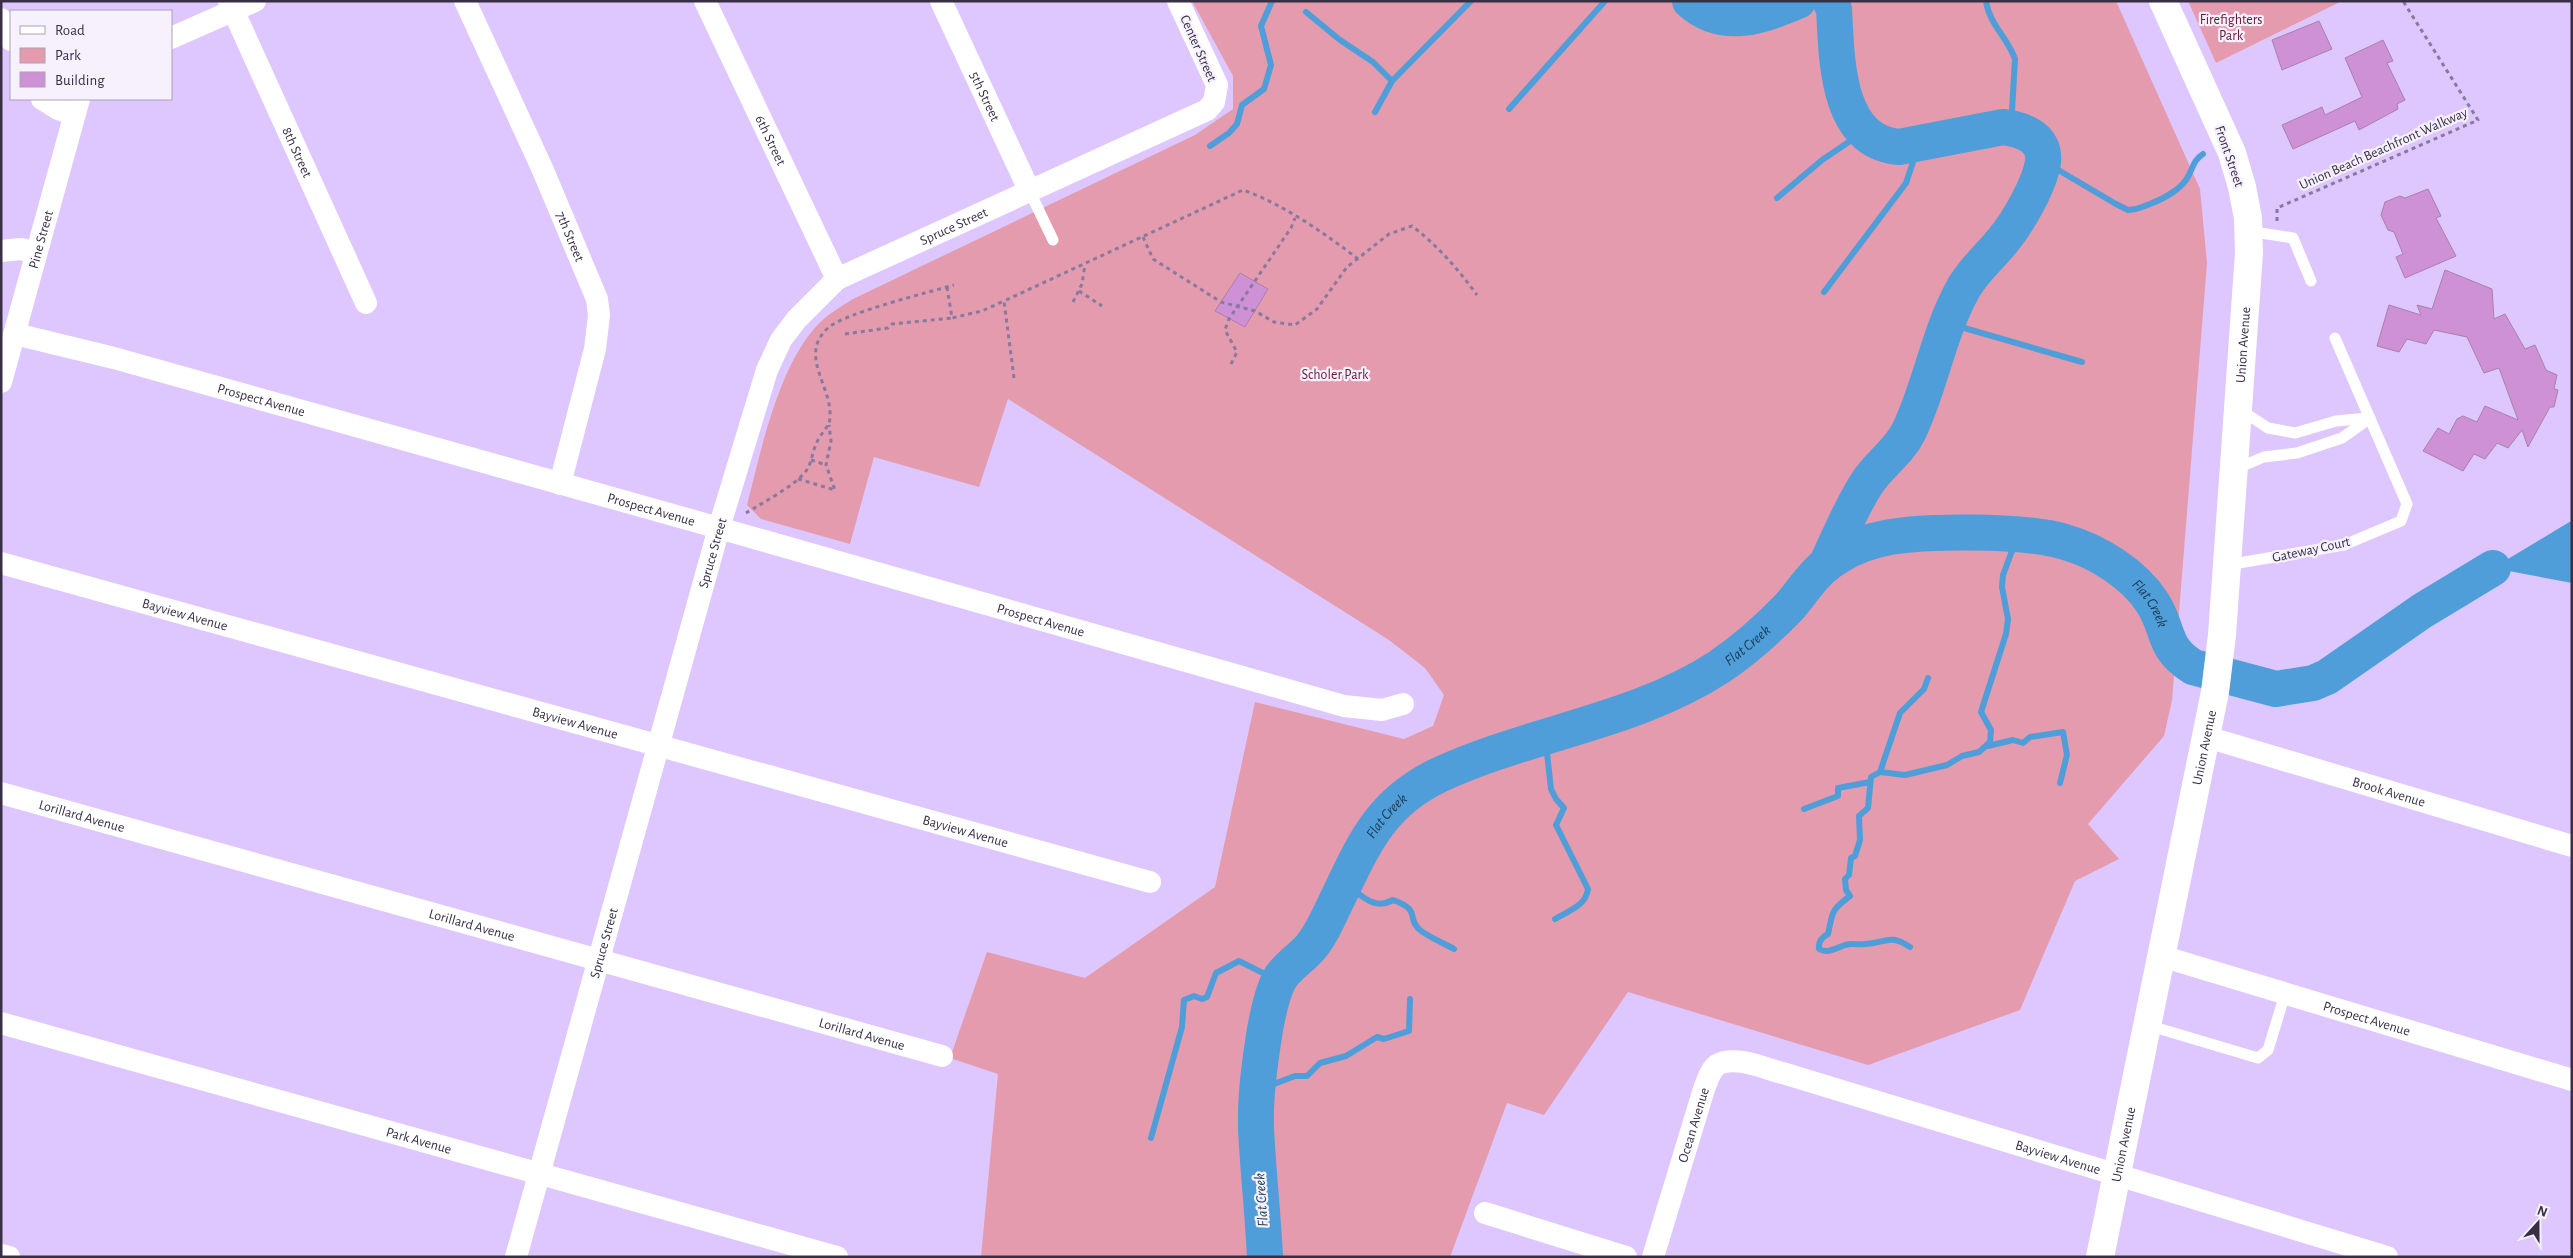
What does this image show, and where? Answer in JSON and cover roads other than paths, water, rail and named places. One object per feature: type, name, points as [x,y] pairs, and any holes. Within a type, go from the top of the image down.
[{"type":"street","points":[[172,37],[231,6],[255,1]]},
{"type":"street","name":"7th Street","points":[[465,1],[542,168],[597,299],[599,315],[595,349],[560,484]]},
{"type":"street","name":"6th Street","points":[[705,1],[837,279]]},
{"type":"street","name":"5th Street","points":[[941,1],[1030,192]]},
{"type":"street","name":"Center Street","points":[[1178,1],[1217,85],[1217,96]]},
{"type":"street","name":"Front Street","points":[[2163,1],[2232,153],[2242,187],[2248,231]]},
{"type":"street","name":"8th Street","points":[[231,6],[366,303]]},
{"type":"street","points":[[1,19],[10,38]]},
{"type":"street","name":"Spruce Street","points":[[516,1257],[719,528],[767,370],[781,340],[796,320],[837,279],[1207,110],[1217,96]]},
{"type":"street","points":[[44,100],[58,109],[77,107]]},
{"type":"street","name":"Pine Street","points":[[1,382],[77,107]]},
{"type":"street","name":"Union Avenue","points":[[2100,1257],[2209,727],[2222,635],[2249,253],[2248,231]]},
{"type":"street","points":[[1,251],[21,249],[36,253]]},
{"type":"street","name":"Prospect Avenue","points":[[15,334],[114,358],[1344,706],[1382,710],[1403,704]]},
{"type":"street","name":"Bayview Avenue","points":[[1,563],[1150,882]]},
{"type":"street","name":"Brook Avenue","points":[[2209,727],[2572,846]]},
{"type":"street","name":"Lorillard Avenue","points":[[1,793],[942,1056]]},
{"type":"street","name":"Prospect Avenue","points":[[2161,956],[2572,1080]]},
{"type":"street","name":"Park Avenue","points":[[1,1023],[837,1257]]},
{"type":"street","name":"Ocean Avenue","points":[[1653,1257],[1704,1089],[1712,1072],[1718,1065],[1730,1062],[1786,1074]]},
{"type":"street","name":"Bayview Avenue","points":[[1786,1074],[2387,1257]]},
{"type":"street","points":[[1485,1214],[1626,1257]]},
{"type":"street","points":[[1,1255],[9,1257]]},
{"type":"lane","points":[[1030,192],[1053,240]]},
{"type":"lane","points":[[2248,231],[2293,238],[2311,281]]},
{"type":"lane","name":"Gateway Court","points":[[2226,566],[2344,545],[2401,521],[2407,504],[2335,338]]},
{"type":"lane","points":[[2238,408],[2268,428],[2295,433],[2336,421],[2370,418]]},
{"type":"lane","points":[[2233,470],[2264,457],[2297,453],[2342,438],[2370,418]]},
{"type":"lane","points":[[2147,1025],[2258,1058],[2268,1050],[2285,994]]},
{"type":"water","points":[[2571,521],[2572,583],[2493,568]]},
{"type":"waterway","points":[[1210,146],[1229,133],[1237,124],[1242,105],[1264,89],[1271,65],[1261,26],[1272,1]]},
{"type":"waterway","points":[[1375,112],[1392,81],[1471,1]]},
{"type":"waterway","points":[[1509,109],[1605,1]]},
{"type":"waterway","points":[[1690,1],[1716,16],[1729,18],[1757,16],[1798,1]]},
{"type":"waterway","points":[[1826,565],[1850,513],[1867,483],[1900,445],[1909,431],[1917,414],[1947,324],[1963,289],[2016,223],[2038,181],[2043,162],[2041,146],[2036,140],[2024,132],[2010,128],[2003,127],[1899,147],[1878,141],[1862,130],[1851,113],[1844,94],[1836,50],[1834,9],[1830,1]]},
{"type":"waterway","points":[[1986,1],[1991,17],[2015,59],[2011,128]]},
{"type":"waterway","points":[[1306,12],[1340,40],[1373,62],[1392,81]]},
{"type":"waterway","points":[[1777,198],[1822,160],[1865,131]]},
{"type":"waterway","points":[[1824,292],[1906,183],[1913,162],[1911,145]]},
{"type":"waterway","points":[[2043,161],[2128,210],[2149,204],[2176,190],[2186,180],[2195,163],[2203,154]]},
{"type":"waterway","points":[[1947,323],[2082,362]]},
{"type":"waterway","name":"Flat Creek","points":[[1265,1257],[1256,1106],[1263,1042],[1273,994],[1282,975],[1309,949],[1320,934],[1363,847],[1386,814],[1418,787],[1439,775],[1509,748],[1617,714],[1687,686],[1719,667],[1756,638],[1790,606],[1828,563],[1861,545],[1891,537],[1914,534],[1997,533],[2047,538],[2090,551],[2125,573],[2144,592],[2158,612],[2171,645],[2183,660],[2193,667],[2276,689],[2313,683],[2327,677],[2422,611],[2493,568]]},
{"type":"waterway","points":[[1910,947],[1897,940],[1888,940],[1848,944],[1829,951],[1819,949],[1819,944],[1824,936],[1828,934],[1833,912],[1850,896],[1846,890],[1845,879],[1849,875],[1851,858],[1855,856],[1860,840],[1859,816],[1868,808],[1871,777],[1880,772],[1905,775],[1947,765],[1962,756],[1979,752],[1990,742],[1991,730],[1981,712],[2006,634],[2008,619],[2002,587],[2003,575],[2018,535]]},
{"type":"waterway","points":[[1880,772],[1900,713],[1924,689],[1928,678]]},
{"type":"waterway","points":[[1988,746],[2013,740],[2023,743],[2030,737],[2063,732],[2067,755],[2060,783]]},
{"type":"waterway","points":[[1545,735],[1551,789],[1556,799],[1564,808],[1556,825],[1588,889],[1587,895],[1580,904],[1555,919]]},
{"type":"waterway","points":[[1804,809],[1838,796],[1838,788],[1870,782]]},
{"type":"waterway","points":[[1345,884],[1362,897],[1374,903],[1386,903],[1393,900],[1402,904],[1411,911],[1414,922],[1420,930],[1454,949]]},
{"type":"waterway","points":[[1151,1138],[1182,1027],[1184,1000],[1194,996],[1202,999],[1207,997],[1216,973],[1239,961],[1279,981]]},
{"type":"waterway","points":[[1258,1090],[1295,1076],[1307,1076],[1320,1063],[1346,1056],[1377,1037],[1384,1039],[1409,1031],[1410,999]]},
{"type":"park label","name":"Firefighters Park","points":[[2231,28]]},
{"type":"park label","name":"Scholer Park","points":[[1335,374]]}]
